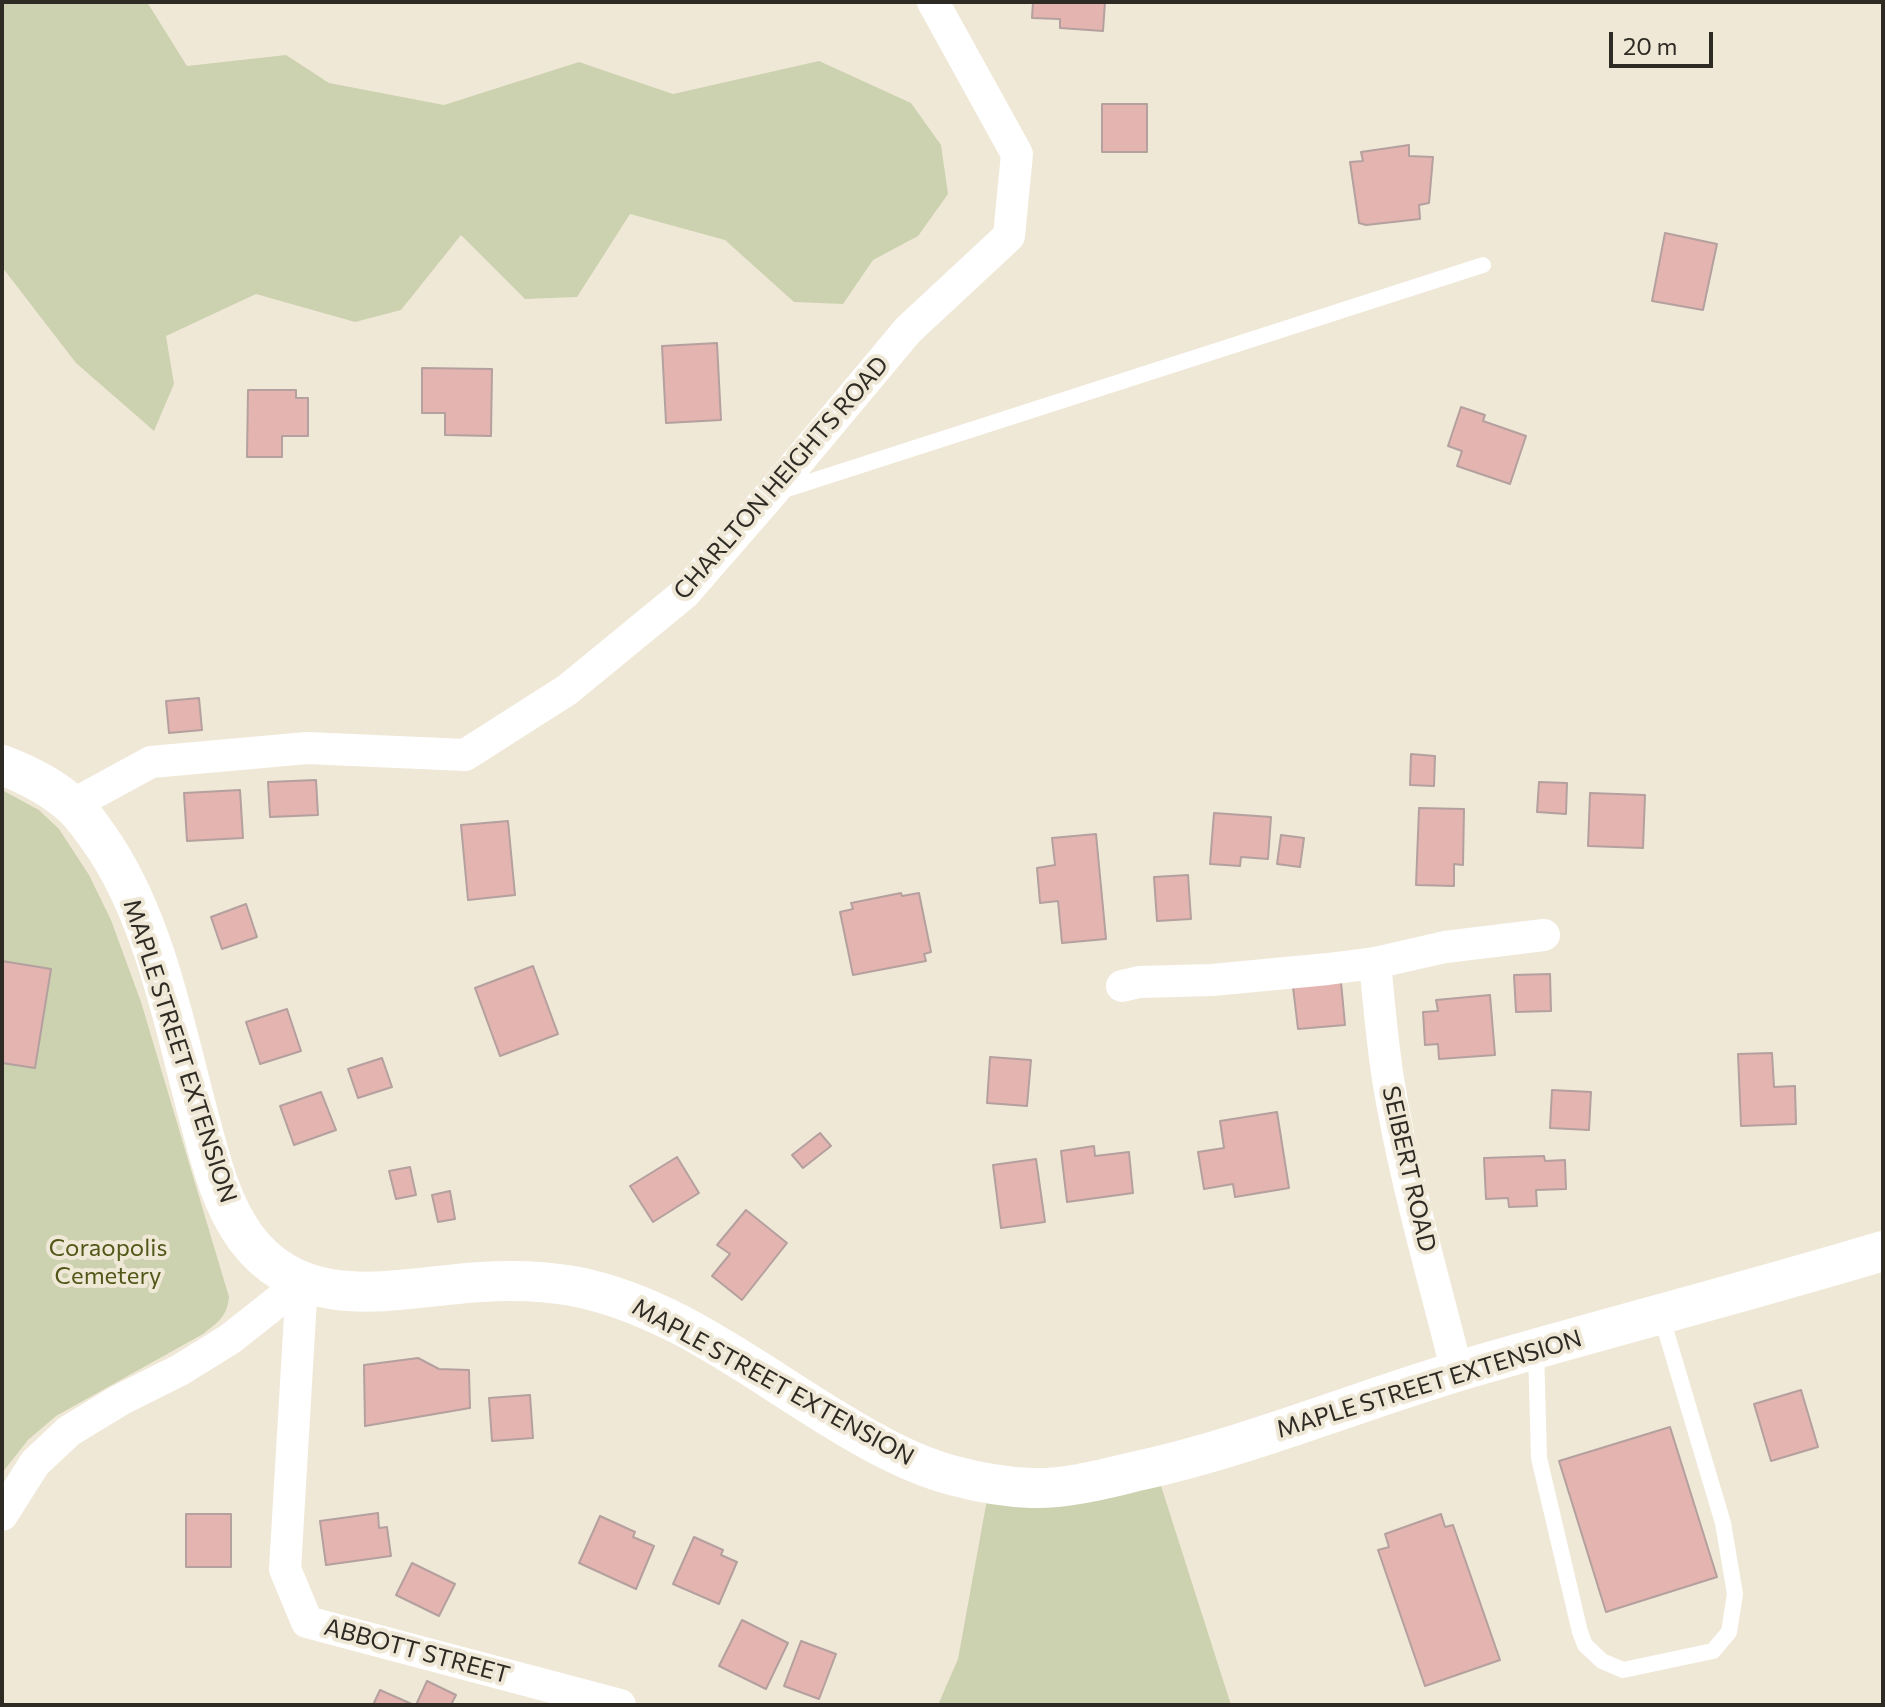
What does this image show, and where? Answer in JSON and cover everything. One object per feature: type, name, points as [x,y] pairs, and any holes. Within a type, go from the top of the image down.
[{"type":"street","name":"CHARLTON HEIGHTS ROAD","points":[[72,805],[151,762],[307,748],[465,755],[567,690],[684,594],[908,330],[1009,236],[1017,154],[933,2]]},
{"type":"street","name":"MAPLE STREET EXTENSION","points":[[2,765],[72,805],[115,863],[148,936],[212,1169],[226,1205],[243,1235],[261,1256],[281,1272],[331,1290],[364,1293],[499,1281],[561,1284],[598,1291],[675,1322],[861,1436],[947,1474],[1033,1488],[1074,1484],[1168,1464],[1457,1372],[1883,1251]]},
{"type":"street","points":[[1122,986],[1139,982],[1212,980],[1375,963],[1445,947],[1544,935]]},
{"type":"street","name":"SEIBERT ROAD","points":[[1375,963],[1388,1079],[1398,1129],[1457,1372]]},
{"type":"street","points":[[2,1515],[35,1463],[69,1431],[230,1339],[302,1282]]},
{"type":"street","name":"ABBOTT STREET","points":[[302,1282],[285,1569],[307,1622],[620,1705]]},
{"type":"lane","points":[[771,494],[1483,265]]},
{"type":"lane","points":[[1536,1349],[1539,1458],[1585,1645],[1602,1661],[1623,1670],[1713,1651],[1729,1632],[1735,1594],[1723,1523],[1660,1314]]},
{"type":"green space","points":[[2,2],[147,2],[187,66],[286,55],[329,83],[444,105],[579,62],[673,94],[819,61],[911,103],[941,145],[948,194],[918,236],[873,260],[843,304],[794,302],[725,240],[630,214],[577,297],[525,299],[461,235],[401,310],[355,322],[256,294],[166,336],[174,384],[154,431],[76,363],[2,267]]},
{"type":"green space","name":"Coraopolis Cemetery","points":[[2,790],[39,810],[59,829],[89,875],[111,920],[141,1002],[229,1297],[224,1314],[203,1334],[56,1416],[28,1440],[2,1473]]},
{"type":"green space","points":[[1155,1467],[1231,1705],[938,1705],[958,1659],[990,1483]]},
{"type":"building","points":[[1033,2],[1105,2],[1103,31],[1060,28],[1060,19],[1032,18]]},
{"type":"building","points":[[1102,104],[1147,104],[1147,152],[1102,152]]},
{"type":"building","points":[[1409,145],[1409,156],[1433,157],[1429,203],[1419,205],[1420,219],[1366,225],[1359,223],[1350,162],[1363,161],[1361,152]]},
{"type":"building","points":[[1665,233],[1717,244],[1703,310],[1652,301]]},
{"type":"building","points":[[717,343],[721,420],[666,423],[662,346]]},
{"type":"building","points":[[422,368],[492,369],[491,436],[445,435],[445,413],[422,413]]},
{"type":"building","points":[[248,390],[296,390],[296,398],[308,398],[308,436],[282,436],[282,457],[247,457]]},
{"type":"building","points":[[1461,407],[1485,415],[1483,421],[1526,436],[1510,484],[1457,466],[1462,451],[1448,446]]},
{"type":"building","points":[[199,698],[202,730],[169,733],[166,701]]},
{"type":"building","points":[[1411,754],[1435,756],[1434,786],[1410,785]]},
{"type":"building","points":[[316,780],[318,815],[270,817],[268,782]]},
{"type":"building","points":[[1539,782],[1567,783],[1566,814],[1537,812]]},
{"type":"building","points":[[240,790],[243,838],[187,841],[184,793]]},
{"type":"building","points":[[1590,793],[1645,795],[1643,848],[1588,846]]},
{"type":"building","points":[[1419,808],[1464,809],[1463,865],[1454,864],[1454,886],[1416,885]]},
{"type":"building","points":[[1214,813],[1271,817],[1268,859],[1241,857],[1240,866],[1210,864]]},
{"type":"building","points":[[508,821],[515,895],[468,900],[461,825]]},
{"type":"building","points":[[1096,834],[1106,939],[1062,943],[1058,901],[1040,903],[1037,868],[1055,865],[1052,838]]},
{"type":"building","points":[[1281,835],[1304,838],[1300,867],[1277,864]]},
{"type":"building","points":[[1188,875],[1191,919],[1157,921],[1154,877]]},
{"type":"building","points":[[901,893],[902,896],[919,893],[931,952],[924,954],[926,961],[853,975],[840,912],[853,909],[851,903]]},
{"type":"building","points":[[246,904],[257,937],[222,949],[211,917]]},
{"type":"building","points":[[2,961],[51,969],[35,1068],[2,1063]]},
{"type":"building","points":[[533,966],[558,1034],[500,1056],[475,988]]},
{"type":"building","points":[[1550,974],[1551,1011],[1516,1012],[1514,975]]},
{"type":"building","points":[[1341,982],[1345,1025],[1298,1029],[1293,987]]},
{"type":"building","points":[[1490,995],[1495,1055],[1439,1059],[1438,1044],[1425,1045],[1423,1012],[1438,1011],[1436,1000]]},
{"type":"building","points":[[287,1009],[301,1051],[260,1064],[246,1022]]},
{"type":"building","points":[[1772,1053],[1774,1087],[1795,1086],[1796,1124],[1741,1126],[1738,1054]]},
{"type":"building","points":[[990,1057],[1031,1060],[1027,1106],[987,1103]]},
{"type":"building","points":[[382,1058],[392,1087],[358,1098],[348,1069]]},
{"type":"building","points":[[1552,1090],[1591,1092],[1589,1130],[1550,1128]]},
{"type":"building","points":[[321,1092],[336,1130],[294,1145],[280,1106]]},
{"type":"building","points":[[1277,1112],[1289,1188],[1235,1197],[1233,1184],[1204,1189],[1198,1152],[1224,1148],[1220,1121]]},
{"type":"building","points":[[820,1133],[831,1146],[803,1168],[792,1155]]},
{"type":"building","points":[[1094,1146],[1095,1156],[1129,1152],[1133,1193],[1067,1202],[1061,1151]]},
{"type":"building","points":[[1544,1156],[1545,1161],[1565,1160],[1566,1189],[1536,1190],[1537,1206],[1509,1207],[1508,1198],[1486,1199],[1484,1158]]},
{"type":"building","points":[[677,1157],[699,1193],[653,1222],[630,1186]]},
{"type":"building","points":[[1036,1159],[1045,1222],[1001,1228],[993,1165]]},
{"type":"building","points":[[410,1167],[416,1195],[396,1199],[389,1171]]},
{"type":"building","points":[[450,1191],[455,1219],[438,1222],[432,1195]]},
{"type":"building","points":[[746,1210],[787,1243],[742,1300],[712,1276],[730,1254],[717,1245]]},
{"type":"building","points":[[418,1358],[439,1369],[469,1370],[470,1408],[365,1426],[364,1365]]},
{"type":"building","points":[[1801,1390],[1818,1447],[1771,1461],[1754,1404]]},
{"type":"building","points":[[530,1395],[533,1438],[492,1441],[489,1398]]},
{"type":"building","points":[[1670,1427],[1717,1577],[1606,1612],[1559,1461]]},
{"type":"building","points":[[378,1513],[379,1528],[387,1527],[391,1556],[326,1565],[320,1521]]},
{"type":"building","points":[[186,1514],[231,1514],[231,1567],[186,1567]]},
{"type":"building","points":[[1441,1514],[1445,1527],[1453,1525],[1500,1660],[1425,1686],[1378,1550],[1389,1547],[1385,1534]]},
{"type":"building","points":[[600,1516],[635,1532],[633,1537],[654,1546],[636,1589],[579,1563]]},
{"type":"building","points":[[694,1537],[723,1550],[721,1555],[737,1562],[719,1604],[673,1584]]},
{"type":"building","points":[[412,1563],[455,1584],[439,1616],[396,1595]]},
{"type":"building","points":[[742,1620],[788,1643],[766,1689],[719,1666]]},
{"type":"building","points":[[801,1641],[836,1654],[819,1699],[784,1686]]},
{"type":"building","points":[[427,1681],[456,1695],[451,1705],[416,1705]]},
{"type":"building","points":[[380,1690],[414,1705],[373,1705]]}]
